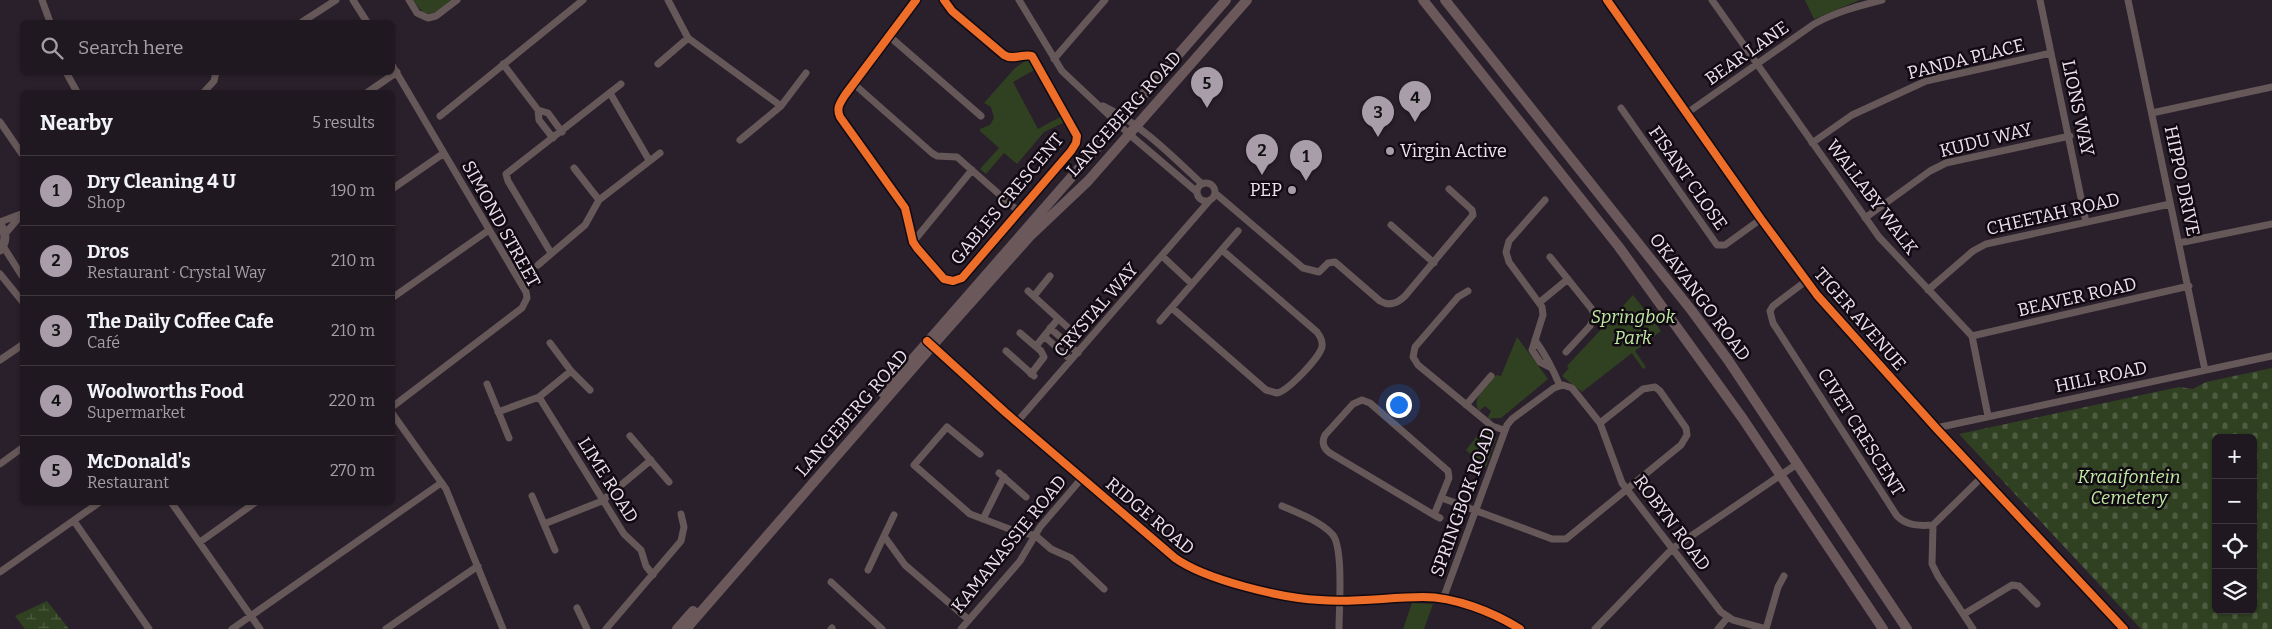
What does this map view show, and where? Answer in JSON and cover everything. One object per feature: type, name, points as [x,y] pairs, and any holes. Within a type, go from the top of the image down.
[{"type":"main road","name":"LANGEBERG ROAD","points":[[686,629],[1120,119],[1226,0]]},
{"type":"main road","name":"LANGEBERG ROAD","points":[[677,629],[930,343],[1031,235],[1088,181],[1247,0]]},
{"type":"main road","name":"OKAVANGO ROAD","points":[[1423,0],[1619,247],[1743,419],[1883,629]]},
{"type":"main road","name":"OKAVANGO ROAD","points":[[1445,0],[1692,311],[1798,464],[1907,629]]},
{"type":"street","points":[[42,0],[49,20]]},
{"type":"street","points":[[305,20],[336,0]]},
{"type":"street","points":[[353,0],[366,20]]},
{"type":"street","points":[[409,0],[417,14],[428,18],[436,16],[457,0]]},
{"type":"street","points":[[440,116],[583,0]]},
{"type":"street","points":[[668,0],[688,38],[781,106]]},
{"type":"street","name":"GABLES CRESCENT","points":[[916,0],[838,106],[840,117],[905,208],[913,242],[944,279],[953,281],[958,280],[1071,151],[1076,143],[1077,135],[1032,56],[1026,55],[1012,58],[1004,55],[952,11],[944,0]]},
{"type":"street","points":[[1019,0],[1062,70],[1095,102],[1120,119],[1132,130],[1197,192],[1201,199],[1213,197],[1225,201],[1303,268],[1319,272],[1328,263],[1335,262],[1380,302],[1385,304],[1399,302],[1473,215],[1472,210],[1449,188]]},
{"type":"street","points":[[1054,59],[1105,0]]},
{"type":"street","name":"TIGER AVENUE","points":[[1607,0],[1806,281],[1936,428],[2124,629]]},
{"type":"street","name":"WALLABY WALK","points":[[1712,0],[1879,237],[1972,336]]},
{"type":"street","name":"BEAR LANE","points":[[1687,113],[1756,64],[1831,15],[1882,0]]},
{"type":"street","name":"LIONS WAY","points":[[2040,0],[2070,136],[2086,222]]},
{"type":"street","name":"HIPPO DRIVE","points":[[2128,0],[2205,370]]},
{"type":"street","points":[[889,36],[981,116]]},
{"type":"street","points":[[658,64],[688,38]]},
{"type":"street","name":"PANDA PLACE","points":[[1812,143],[1852,116],[1926,81],[2051,53]]},
{"type":"street","points":[[503,64],[538,110],[540,120],[553,138]]},
{"type":"street","name":"SIMOND STREET","points":[[395,69],[526,292],[526,304],[395,405]]},
{"type":"street","points":[[740,140],[781,106],[806,73]]},
{"type":"street","points":[[68,75],[76,90]]},
{"type":"street","points":[[206,90],[214,81],[215,75]]},
{"type":"street","points":[[371,90],[393,75]]},
{"type":"street","points":[[551,253],[506,177],[507,173],[622,84]]},
{"type":"street","points":[[854,84],[932,153],[937,156],[957,157],[1018,211]]},
{"type":"street","points":[[2152,113],[2272,87]]},
{"type":"street","points":[[610,93],[649,160]]},
{"type":"street","name":"FISANT CLOSE","points":[[1620,108],[1717,245],[1725,245],[1761,219]]},
{"type":"street","points":[[538,110],[548,113],[562,132]]},
{"type":"street","points":[[0,122],[20,151]]},
{"type":"street","points":[[1132,130],[1150,136],[1202,184],[1212,185],[1213,197]]},
{"type":"street","name":"KUDU WAY","points":[[1865,218],[1930,171],[1946,163],[2070,136]]},
{"type":"street","points":[[395,186],[444,152]]},
{"type":"street","points":[[538,265],[586,225],[599,200],[660,153]]},
{"type":"street","points":[[574,168],[599,200]]},
{"type":"street","points":[[913,242],[972,170]]},
{"type":"street","points":[[1197,192],[1202,184]]},
{"type":"street","name":"CRYSTAL WAY","points":[[1017,422],[1213,197]]},
{"type":"street","name":"CRYSTAL WAY","points":[[1196,216],[1201,199]]},
{"type":"street","points":[[1545,200],[1510,242],[1506,252],[1509,262],[1540,302],[1543,315],[1535,340],[1549,360],[1550,367],[1562,385]]},
{"type":"street","name":"CHEETAH ROAD","points":[[1928,290],[1973,252],[1986,244],[2170,204]]},
{"type":"street","points":[[5,234],[0,223],[20,214]]},
{"type":"street","points":[[20,215],[5,234],[2,248],[20,273]]},
{"type":"street","points":[[2179,243],[2272,224]]},
{"type":"street","points":[[1391,225],[1434,263]]},
{"type":"street","points":[[395,296],[489,230]]},
{"type":"street","points":[[1160,321],[1238,231]]},
{"type":"street","points":[[1172,308],[1266,390],[1277,393],[1289,388],[1320,352],[1321,338],[1317,332],[1222,250]]},
{"type":"street","points":[[1162,256],[1192,284]]},
{"type":"street","points":[[1550,257],[1591,308],[1595,316],[1590,326],[1566,352]]},
{"type":"street","points":[[0,274],[20,299]]},
{"type":"street","points":[[1050,276],[1031,293],[1075,334]]},
{"type":"street","points":[[1540,302],[1568,279]]},
{"type":"street","name":"CIVET CRESCENT","points":[[1806,281],[1773,306],[1770,311],[1773,323],[1897,516],[1911,524],[1933,525]]},
{"type":"street","name":"BEAVER ROAD","points":[[1972,336],[2189,286]]},
{"type":"street","points":[[1468,291],[1458,297],[1415,347],[1413,354],[1418,365],[1492,426],[1504,430]]},
{"type":"street","points":[[1036,346],[1058,319]]},
{"type":"street","points":[[1050,328],[1078,353]]},
{"type":"street","points":[[1006,351],[1033,375],[1044,357],[1036,346],[1020,333]]},
{"type":"street","points":[[1044,336],[1071,360]]},
{"type":"street","points":[[1972,336],[1988,416]]},
{"type":"street","points":[[550,343],[571,370],[590,390]]},
{"type":"street","name":"RIDGE ROAD","points":[[930,343],[1017,422],[1175,558],[1193,570],[1262,590],[1304,599],[1338,600],[1425,597],[1444,599],[1496,617],[1520,629]]},
{"type":"street","points":[[1060,350],[1066,343]]},
{"type":"street","points":[[0,360],[20,346]]},
{"type":"street","name":"HILL ROAD","points":[[1936,428],[2272,356]]},
{"type":"street","points":[[498,412],[540,397],[571,370]]},
{"type":"street","points":[[1466,405],[1491,376]]},
{"type":"street","points":[[487,384],[509,438]]},
{"type":"street","name":"ROBYN ROAD","points":[[1562,385],[1572,388],[1600,422],[1622,483],[1672,549],[1728,617]]},
{"type":"street","name":"SPRINGBOK ROAD","points":[[1444,599],[1504,430],[1512,419],[1562,385]]},
{"type":"street","points":[[1442,498],[1476,512],[1560,540],[1568,537],[1684,442],[1687,435],[1686,428],[1660,391],[1651,387],[1643,390],[1600,422]]},
{"type":"street","name":"LIME ROAD","points":[[540,397],[626,537],[640,549],[646,566],[652,575]]},
{"type":"street","points":[[1359,400],[1367,401],[1445,467],[1449,478],[1442,498],[1437,516],[1330,454],[1324,447],[1324,438],[1353,404],[1359,400]]},
{"type":"street","points":[[395,417],[441,482],[451,500],[503,629]]},
{"type":"street","points":[[980,454],[947,427],[938,435],[914,465],[970,514],[1036,536],[1052,549],[1072,558],[1104,589]]},
{"type":"street","points":[[630,436],[669,482]]},
{"type":"street","points":[[0,464],[20,449]]},
{"type":"street","points":[[544,524],[602,500],[651,460]]},
{"type":"street","points":[[1595,629],[1672,549],[1798,464]]},
{"type":"street","points":[[983,519],[1001,475],[1026,497]]},
{"type":"street","points":[[1973,629],[1932,564],[1933,525],[1982,477]]},
{"type":"street","name":"KAMANASSIE ROAD","points":[[961,629],[1020,561],[1050,514],[1082,478]]},
{"type":"street","points":[[232,629],[441,482]]},
{"type":"street","points":[[532,496],[555,550]]},
{"type":"street","points":[[0,572],[96,505]]},
{"type":"street","points":[[173,505],[260,629]]},
{"type":"street","points":[[200,542],[252,505]]},
{"type":"street","points":[[1282,506],[1298,512],[1320,525],[1336,538],[1340,593],[1338,600],[1339,629]]},
{"type":"street","points":[[606,629],[681,541],[684,527],[681,514]]},
{"type":"street","points":[[868,570],[894,515]]},
{"type":"street","points":[[74,521],[148,629]]},
{"type":"street","points":[[884,536],[905,565],[969,620]]},
{"type":"street","points":[[386,629],[478,566]]},
{"type":"street","points":[[1718,629],[1728,617],[1766,629],[1778,588],[1784,576]]},
{"type":"street","points":[[830,582],[882,629]]},
{"type":"street","points":[[1964,614],[2012,585],[2019,586],[2038,604]]},
{"type":"street","points":[[577,608],[587,629]]},
{"type":"green space","points":[[413,0],[451,0],[431,14],[422,11]]},
{"type":"green space","points":[[1805,0],[1860,0],[1814,19]]},
{"type":"green space","points":[[1027,60],[1030,63],[1032,61],[1036,69],[1013,82],[1038,129],[1062,116],[1065,122],[1044,132],[1017,164],[1004,153],[986,174],[980,169],[999,148],[980,131],[980,129],[990,125],[994,118],[991,107],[984,103],[1015,68]]},
{"type":"green space","name":"Springbok Park","points":[[1633,295],[1661,331],[1635,351],[1646,367],[1643,369],[1632,353],[1582,392],[1562,376],[1569,368],[1567,366]]},
{"type":"green space","points":[[1517,337],[1548,379],[1501,418],[1492,418],[1490,420],[1488,417],[1491,411],[1485,406],[1479,411],[1477,401],[1481,392],[1496,375],[1501,376]]},
{"type":"green space","name":"Kraaifontein Cemetery","points":[[2272,368],[2272,629],[2141,629],[1959,434],[2179,387],[2193,389],[2206,382]]},
{"type":"green space","points":[[1485,426],[1494,433],[1496,438],[1486,467],[1466,450]]},
{"type":"green space","points":[[47,601],[69,629],[25,629],[15,616]]},
{"type":"green space","points":[[1412,603],[1433,604],[1424,629],[1403,629]]},
{"type":"cycle path","points":[[916,0],[845,95],[838,111],[840,117],[905,208],[913,242],[917,248],[944,279],[953,281],[962,278],[1071,151],[1076,143],[1077,136],[1032,56],[1008,57],[1004,55],[952,11],[944,0]]},
{"type":"cycle path","points":[[1607,0],[1761,219],[1817,295],[1936,428],[2124,629]]},
{"type":"cycle path","points":[[927,341],[1005,412],[1175,558],[1205,574],[1265,592],[1304,599],[1346,601],[1423,597],[1448,600],[1486,611],[1520,629]]},
{"type":"place","name":"McDonald's","points":[[1207,108]]},
{"type":"place","name":"Woolworths Food","points":[[1415,122]]},
{"type":"place","name":"The Daily Coffee Cafe","points":[[1378,137]]},
{"type":"place","name":"Virgin Active","points":[[1390,151]]},
{"type":"place","name":"Dros","points":[[1262,175]]},
{"type":"place","name":"Dry Cleaning 4 U","points":[[1306,181]]},
{"type":"place","name":"PEP","points":[[1292,190]]}]
